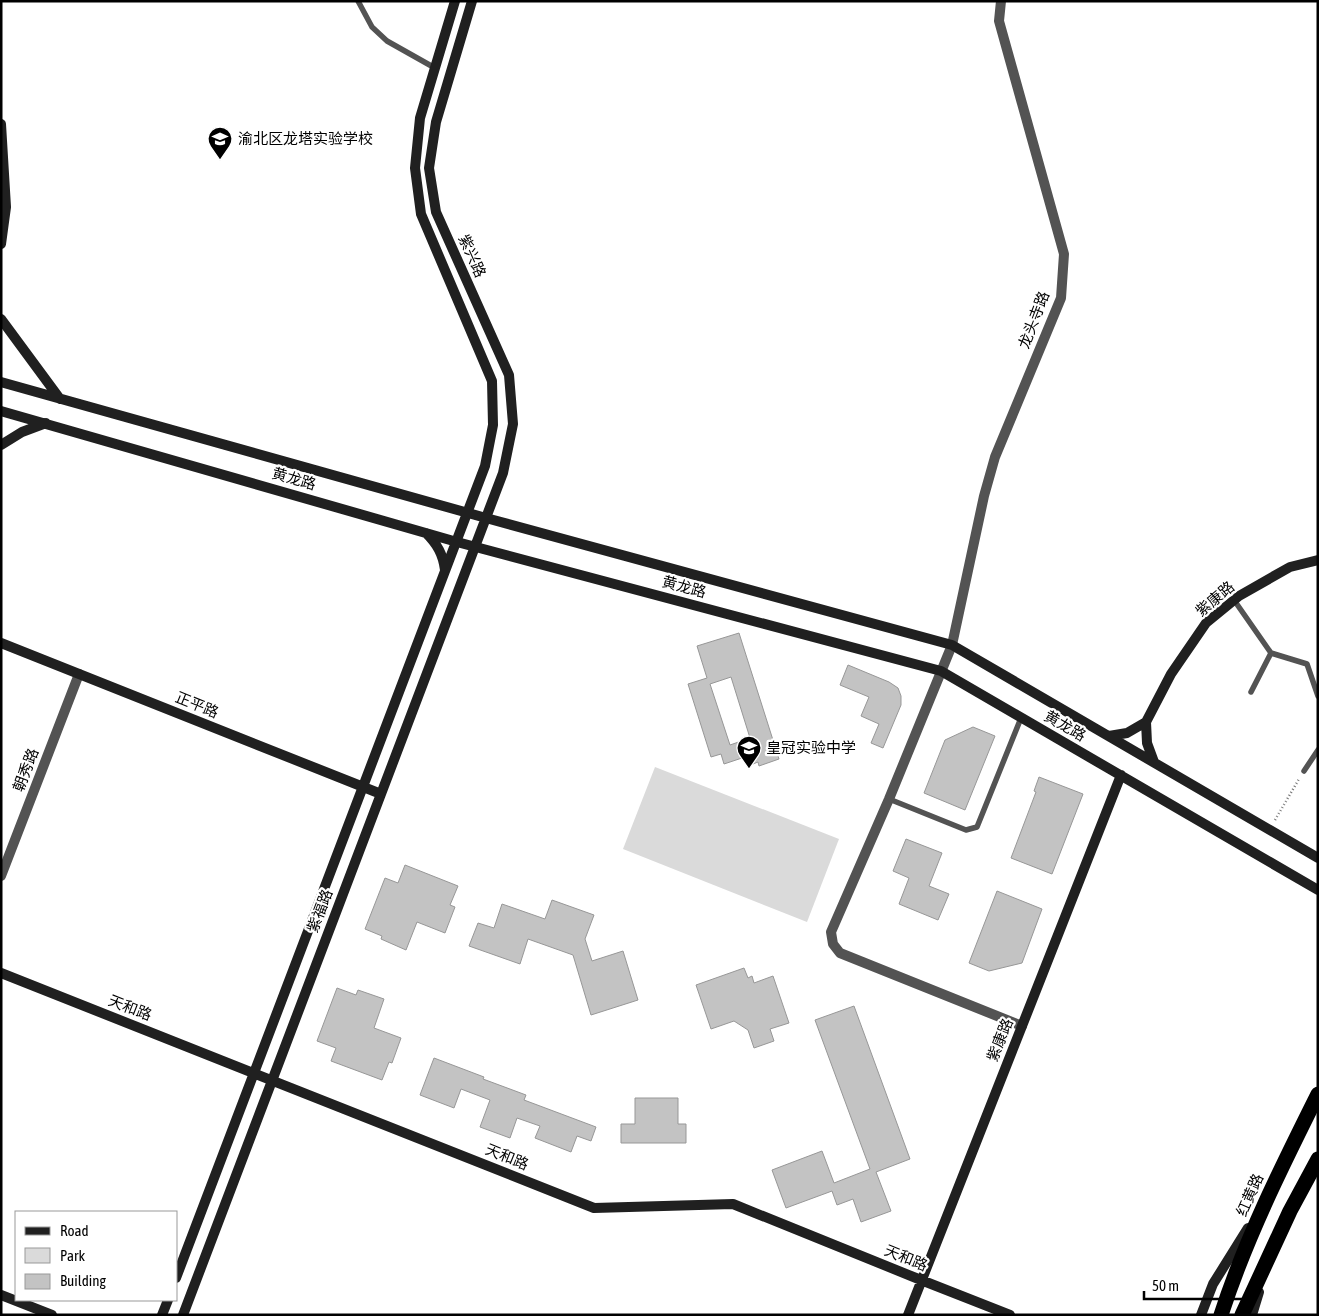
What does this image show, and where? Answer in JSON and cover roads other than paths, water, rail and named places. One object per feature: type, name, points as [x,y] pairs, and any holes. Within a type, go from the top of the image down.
[{"type":"highway","name":"红黄路","points":[[1221,1315],[1231,1283],[1265,1202],[1318,1094]]},
{"type":"highway","points":[[1242,1315],[1290,1211],[1318,1159]]},
{"type":"main road","name":"紫兴路","points":[[455,1],[420,118],[415,168],[421,214],[492,381],[493,425],[485,466],[468,513]]},
{"type":"main road","name":"紫兴路","points":[[472,1],[436,122],[429,168],[436,212],[509,375],[513,424],[503,473],[486,518]]},
{"type":"main road","points":[[1,124],[6,208],[1,244]]},
{"type":"main road","points":[[1,319],[60,399]]},
{"type":"main road","name":"黄龙路","points":[[1,382],[486,518],[952,645],[1318,858]]},
{"type":"main road","name":"黄龙路","points":[[1,411],[457,542],[941,671],[1318,890]]},
{"type":"main road","points":[[1,445],[22,432],[46,423]]},
{"type":"main road","name":"紫福路","points":[[178,1273],[468,513]]},
{"type":"main road","name":"紫福路","points":[[182,1315],[486,518]]},
{"type":"main road","points":[[425,532],[440,550],[445,573]]},
{"type":"main road","name":"紫康路","points":[[1146,722],[1171,674],[1206,623],[1239,596],[1290,567],[1318,560]]},
{"type":"main road","name":"正平路","points":[[1,643],[381,794]]},
{"type":"main road","points":[[1109,736],[1127,733],[1146,722],[1147,743],[1154,762]]},
{"type":"main road","name":"紫康路","points":[[908,1315],[1121,776]]},
{"type":"main road","name":"天和路","points":[[1,973],[594,1208],[733,1204],[1010,1315]]},
{"type":"main road","points":[[1201,1315],[1213,1284],[1265,1202]]},
{"type":"main road","points":[[1252,1315],[1290,1211]]},
{"type":"main road","points":[[1,1295],[15,1300]]},
{"type":"main road","points":[[16,1301],[52,1315]]},
{"type":"main road","points":[[162,1315],[168,1301]]},
{"type":"street","name":"龙头寺路","points":[[1001,1],[999,21],[1064,254],[1061,298],[995,457],[986,488],[952,645],[831,932],[833,944],[840,953],[1022,1026]]},
{"type":"street","name":"朝秀路","points":[[1,876],[79,674]]},
{"type":"lane","points":[[358,1],[372,26],[388,41],[434,68]]},
{"type":"lane","points":[[1234,600],[1271,652],[1307,664],[1318,696]]},
{"type":"lane","points":[[1251,692],[1271,652]]},
{"type":"lane","points":[[889,798],[966,830],[977,827],[1021,718]]},
{"type":"lane","points":[[1304,771],[1318,750]]},
{"type":"place","name":"渝北区龙塔实验学校","points":[[220,160]]},
{"type":"place","name":"皇冠实验中学","points":[[749,769]]}]
